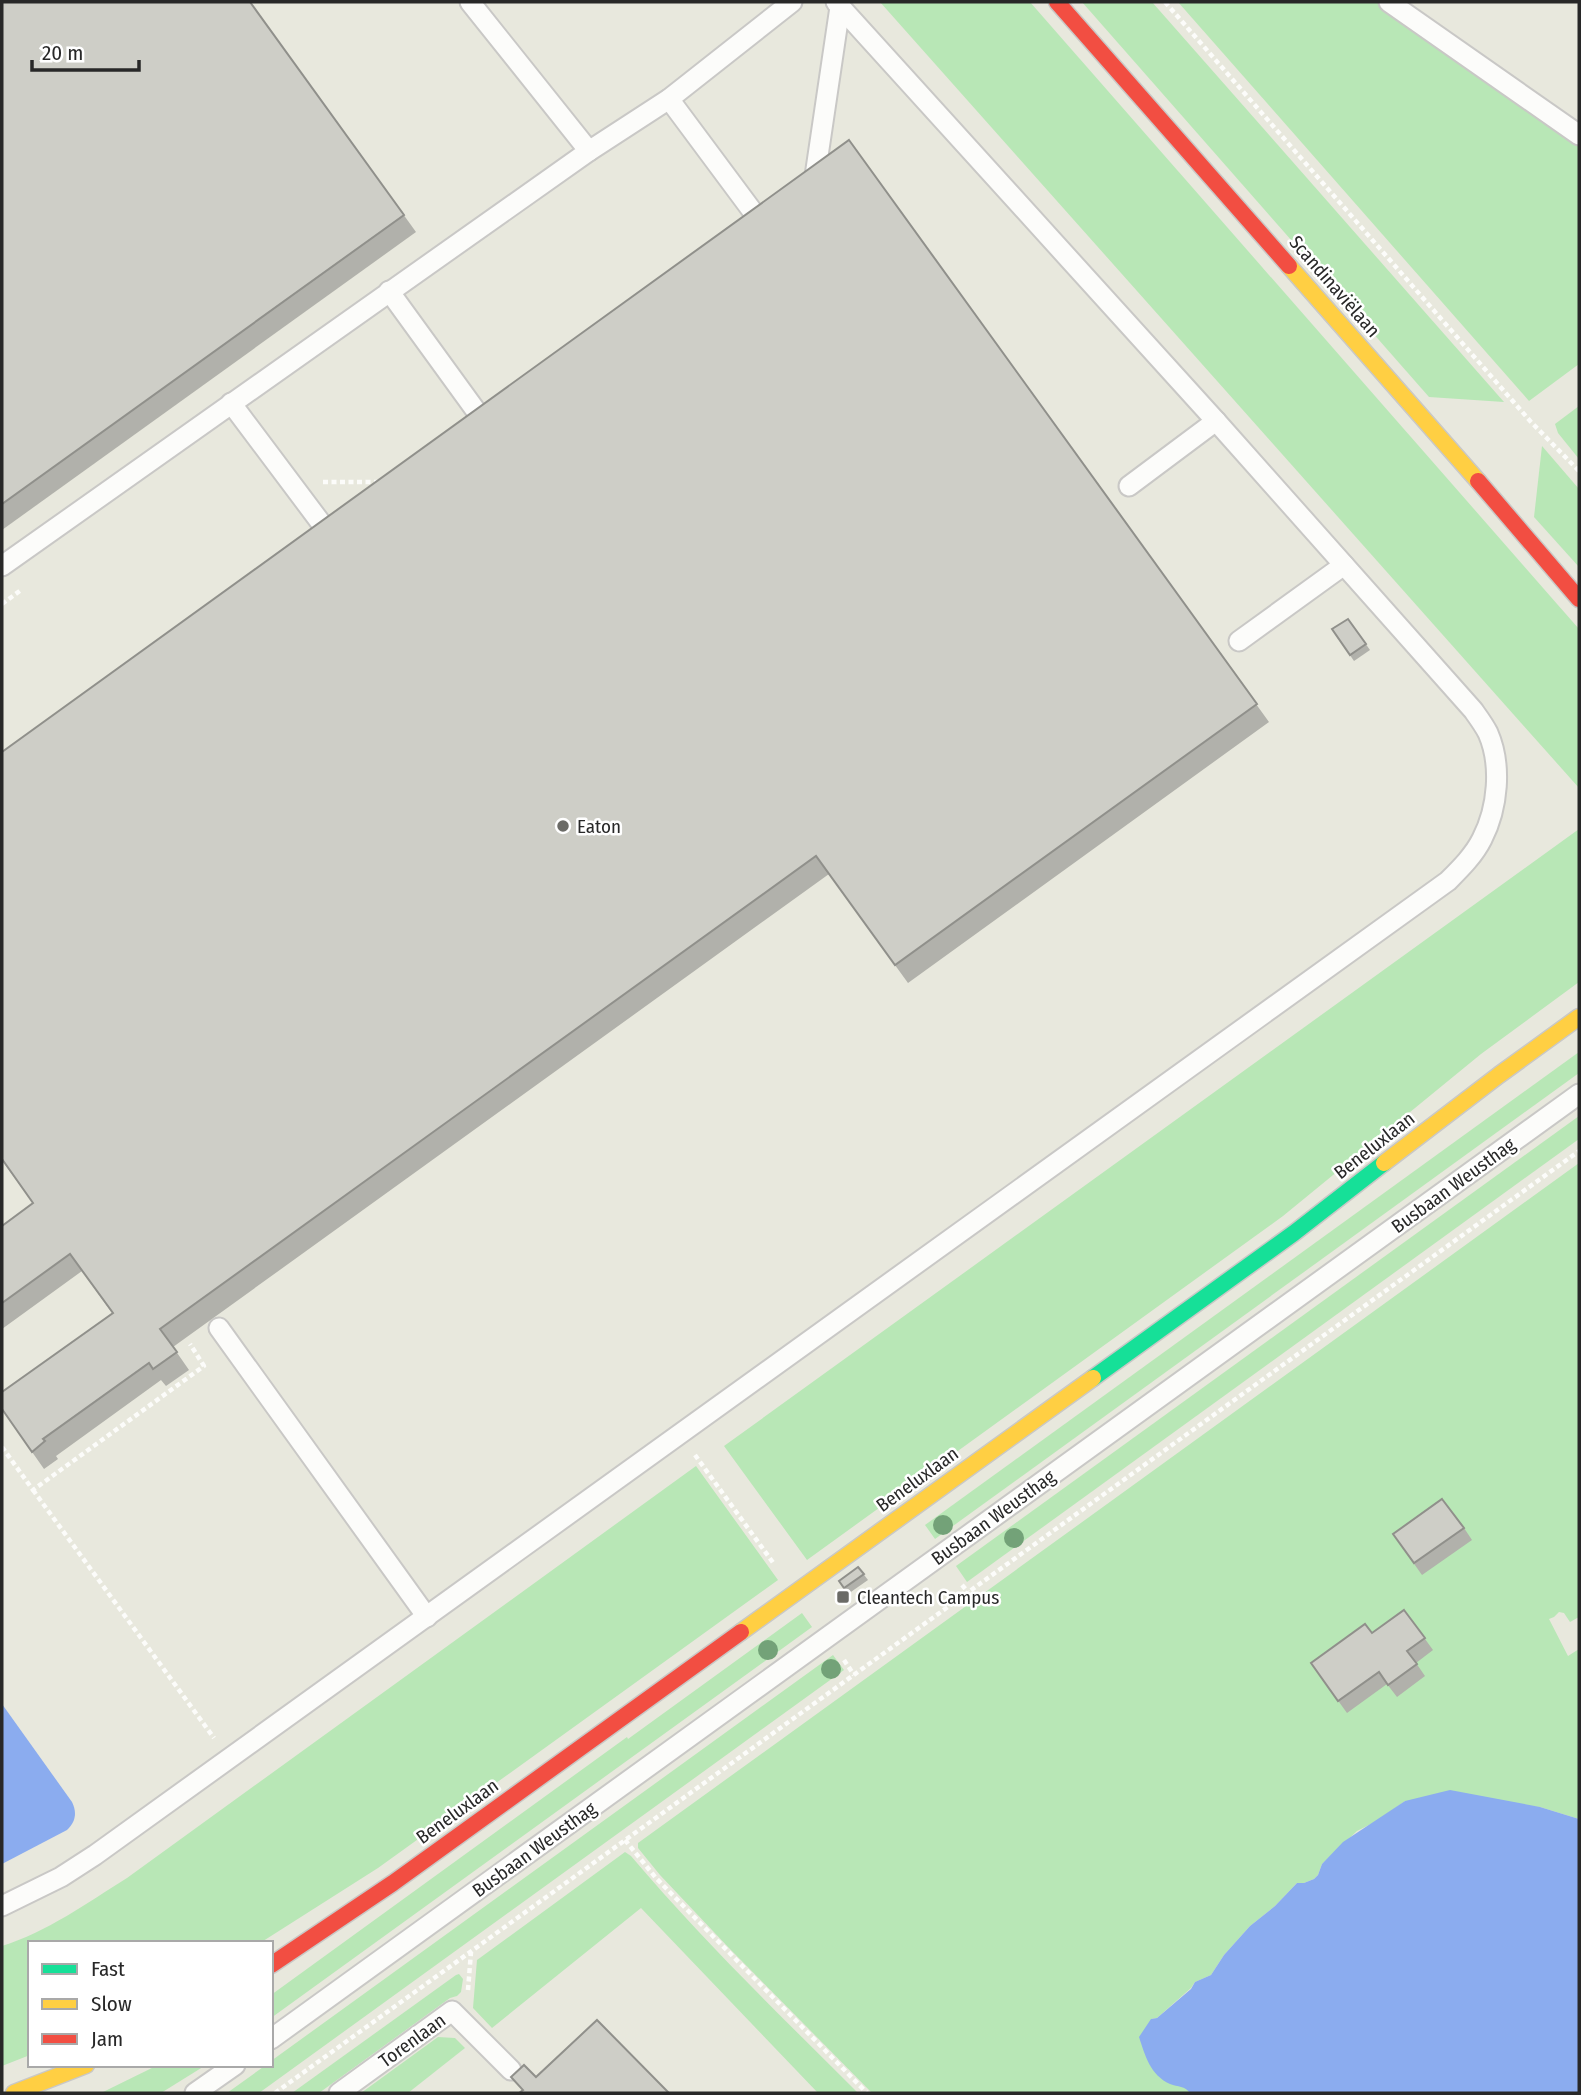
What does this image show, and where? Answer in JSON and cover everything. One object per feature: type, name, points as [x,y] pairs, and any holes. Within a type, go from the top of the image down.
[{"type":"street","name":"Scandinaviëlaan","points":[[1057,2],[1579,599]]},
{"type":"street","name":"Beneluxlaan","points":[[273,1964],[403,1875],[1294,1233],[1579,1017]]},
{"type":"street","points":[[14,2093],[81,2067]]},
{"type":"lane","points":[[470,2],[589,150]]},
{"type":"lane","points":[[2,566],[589,150],[669,99],[792,2]]},
{"type":"lane","points":[[1390,2],[1579,135]]},
{"type":"lane","points":[[815,176],[838,4]]},
{"type":"lane","points":[[2,1906],[61,1877],[95,1855],[1448,881],[1467,861],[1482,839],[1492,813],[1496,787],[1495,760],[1488,733],[1473,710],[1216,421],[838,4]]},
{"type":"lane","points":[[669,99],[755,216]]},
{"type":"lane","points":[[388,291],[479,415]]},
{"type":"lane","points":[[231,403],[327,531]]},
{"type":"lane","points":[[1129,486],[1216,421]]},
{"type":"lane","points":[[1239,641],[1344,565]]},
{"type":"lane","name":"Busbaan Weusthag","points":[[273,2038],[1579,1094]]},
{"type":"lane","points":[[219,1328],[427,1617]]},
{"type":"lane","name":"Torenlaan","points":[[339,2093],[452,2011],[511,2070]]},
{"type":"lane","points":[[195,2093],[232,2067]]},
{"type":"path","points":[[1165,2],[1531,422],[1579,471]]},
{"type":"path","points":[[291,482],[379,482]]},
{"type":"path","points":[[275,2093],[1579,1151]]},
{"type":"path","points":[[33,1490],[204,1366],[190,1345]]},
{"type":"path","points":[[2,1447],[229,1759]]},
{"type":"path","points":[[962,1585],[968,1592]]},
{"type":"path","points":[[844,1660],[854,1675]]},
{"type":"path","points":[[625,1840],[656,1878],[867,2093]]},
{"type":"green space","points":[[880,2],[1030,2],[1579,629],[1579,788]]},
{"type":"green space","points":[[1082,2],[1152,2],[1504,402],[1429,397]]},
{"type":"green space","points":[[1178,2],[1380,2],[1579,141],[1579,364],[1529,401]]},
{"type":"green space","points":[[1579,406],[1579,459],[1558,433],[1555,424]]},
{"type":"green space","points":[[1542,446],[1579,489],[1579,567],[1534,517]]},
{"type":"green space","points":[[1579,829],[1579,982],[1481,1054],[1283,1216],[807,1560],[724,1446]]},
{"type":"green space","points":[[1579,1052],[1579,1073],[935,1539],[925,1525]]},
{"type":"green space","points":[[1579,1116],[1579,1139],[967,1582],[956,1566]]},
{"type":"green space","points":[[1579,1163],[1579,1617],[1570,1622],[1564,1613],[1559,1612],[1549,1619],[1568,1656],[1579,1649],[1579,1819],[1540,1807],[1405,1801],[1377,1821],[1357,1831],[1322,1864],[1314,1879],[1297,1883],[1275,1906],[1250,1926],[1224,1955],[1211,1975],[1195,1982],[1157,2018],[1151,2019],[1150,2065],[1160,2077],[1187,2088],[1190,2093],[872,2093],[660,1875],[638,1848],[638,1843]]},
{"type":"green space","points":[[696,1466],[778,1580],[378,1868],[263,1941],[28,1941],[28,2056],[2,2066],[2,1946],[51,1925],[127,1878]]},
{"type":"green space","points":[[802,1613],[812,1627],[273,2017],[273,1994],[627,1737],[628,1739]]},
{"type":"green space","points":[[833,1655],[844,1670],[259,2093],[227,2093],[263,2067],[273,2067],[273,2060]]},
{"type":"green space","points":[[625,1852],[742,1977],[858,2093],[818,2093],[641,1908],[492,2028],[473,2008],[477,1960]]},
{"type":"green space","points":[[459,1974],[463,1979],[461,1992],[457,1996],[450,1998],[319,2093],[292,2093],[456,1975]]},
{"type":"green space","points":[[438,2037],[455,2038],[465,2048],[408,2093],[361,2093]]},
{"type":"green space","points":[[154,2067],[203,2067],[161,2093],[101,2093]]},
{"type":"water","points":[[2,1704],[72,1802],[75,1813],[67,1830],[2,1864]]},
{"type":"water","points":[[1450,1790],[1540,1807],[1579,1819],[1579,2093],[1190,2093],[1158,2075],[1149,2064],[1139,2037],[1151,2019],[1157,2018],[1191,1989],[1195,1982],[1211,1975],[1224,1955],[1250,1926],[1275,1906],[1297,1883],[1314,1879],[1322,1864],[1343,1842],[1405,1801]]},
{"type":"building","points":[[2,2],[250,2],[404,215],[2,504]]},
{"type":"building","name":"Eaton","points":[[849,140],[1257,704],[895,965],[816,856],[160,1329],[177,1352],[153,1369],[149,1363],[43,1439],[45,1441],[32,1452],[2,1409],[2,1392],[113,1313],[70,1254],[2,1303],[2,1226],[33,1203],[2,1159],[2,752]]},
{"type":"building","points":[[1348,619],[1366,644],[1350,655],[1332,629]]},
{"type":"building","points":[[1442,1499],[1464,1528],[1414,1563],[1393,1534]]},
{"type":"building","points":[[858,1567],[864,1574],[844,1588],[839,1581]]},
{"type":"building","points":[[1404,1610],[1425,1638],[1407,1651],[1417,1664],[1388,1685],[1379,1672],[1338,1701],[1311,1663],[1365,1624],[1372,1633]]},
{"type":"building","points":[[597,2020],[669,2093],[519,2093],[523,2090],[511,2077],[524,2065],[536,2077]]},
{"type":"traffic: fast","points":[[1093,1378],[1294,1233],[1384,1163]]},
{"type":"traffic: slow","points":[[1289,266],[1478,481]]},
{"type":"traffic: slow","points":[[1384,1163],[1579,1017]]},
{"type":"traffic: slow","points":[[741,1632],[1093,1378]]},
{"type":"traffic: slow","points":[[14,2093],[81,2067]]},
{"type":"traffic: jam","points":[[1057,2],[1289,266]]},
{"type":"traffic: jam","points":[[1478,481],[1579,599]]},
{"type":"traffic: jam","points":[[273,1964],[393,1883],[741,1632]]},
{"type":"place","name":"Eaton","points":[[563,826]]},
{"type":"place","name":"Cleantech Campus","points":[[843,1597]]}]
